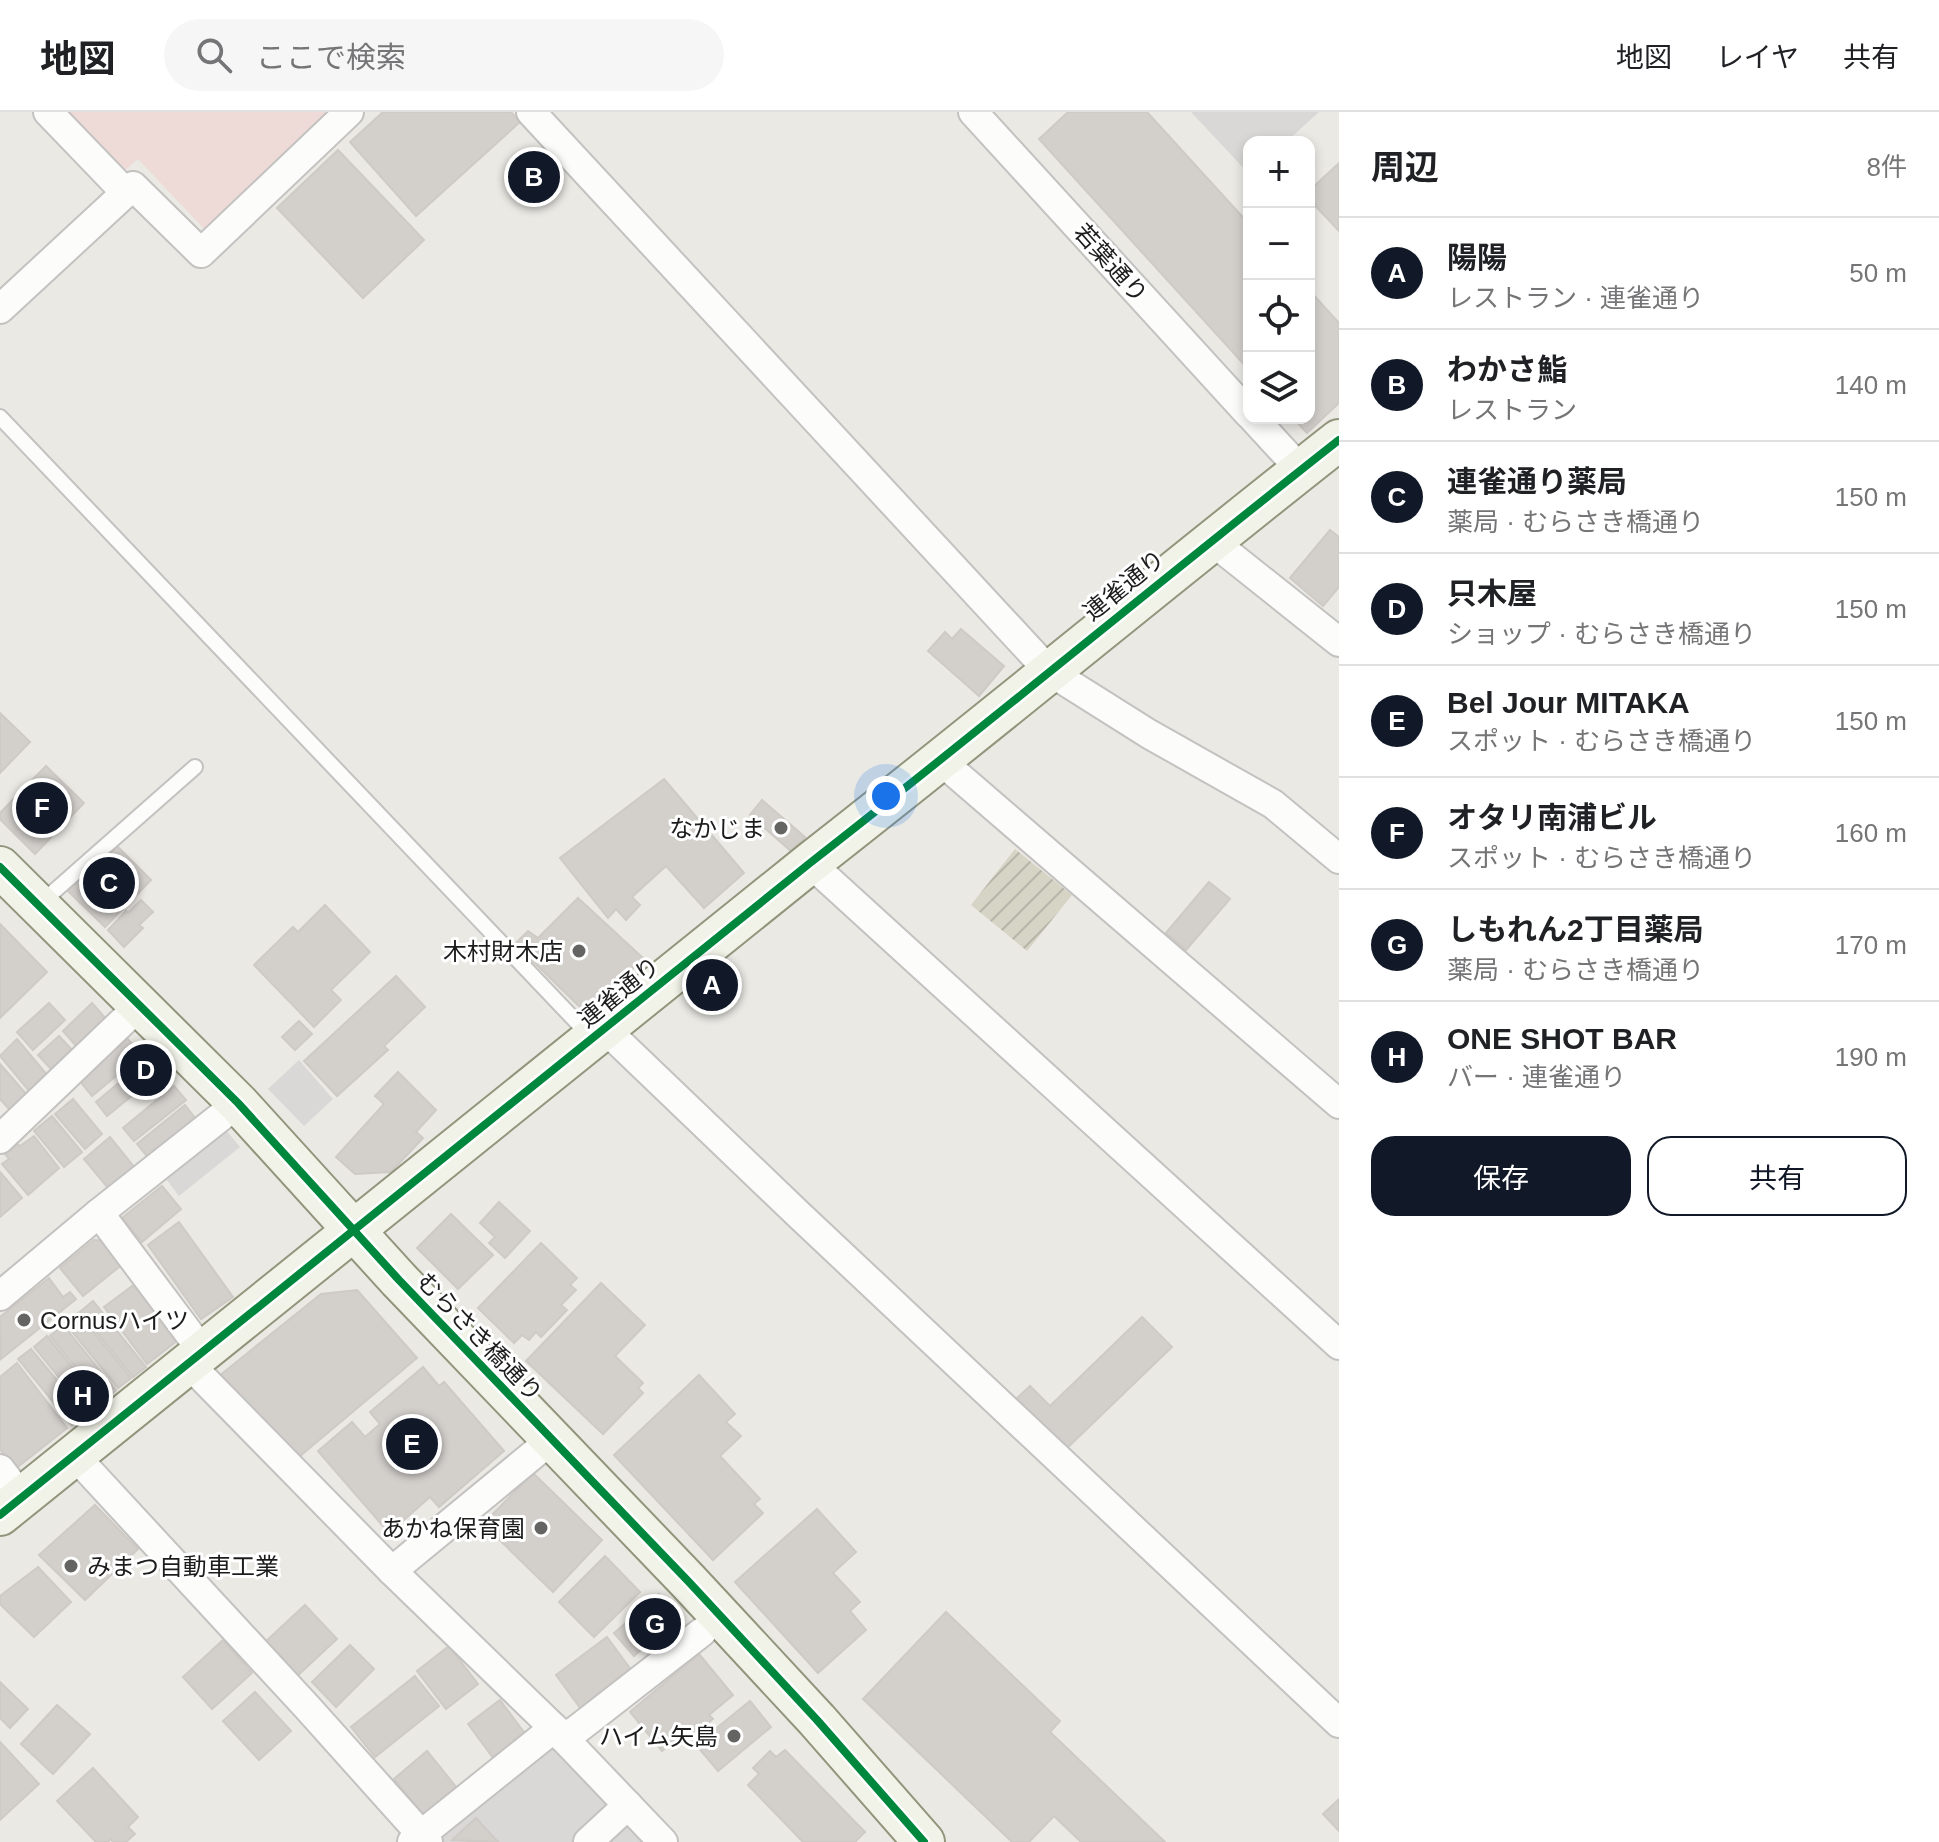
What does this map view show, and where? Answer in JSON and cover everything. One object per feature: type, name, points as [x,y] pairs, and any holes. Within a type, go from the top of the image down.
[{"type":"main road","name":"連雀通り","points":[[7,1494],[75,1456],[1339,440]]},
{"type":"main road","name":"むらさき橋通り","points":[[2,874],[39,905],[238,1103],[817,1720],[924,1842]]},
{"type":"street","points":[[48,112],[126,193]]},
{"type":"street","points":[[0,309],[133,186],[201,253],[349,112]]},
{"type":"street","points":[[531,112],[1049,671],[1149,734],[1273,804],[1339,859]]},
{"type":"street","name":"若葉通り","points":[[973,112],[1243,407]]},
{"type":"street","name":"若葉通り","points":[[1258,424],[1301,470]]},
{"type":"street","points":[[1211,540],[1339,642]]},
{"type":"street","points":[[941,761],[1339,1104]]},
{"type":"street","points":[[810,863],[1339,1345]]},
{"type":"street","points":[[0,1139],[140,1005]]},
{"type":"street","points":[[599,1034],[808,1224],[1339,1723]]},
{"type":"street","points":[[0,1296],[238,1103]]},
{"type":"street","points":[[99,1213],[196,1358],[392,1571],[558,1733],[663,1842]]},
{"type":"street","points":[[392,1571],[551,1440]]},
{"type":"street","points":[[75,1456],[297,1696],[420,1840],[558,1733],[575,1731],[702,1632]]},
{"type":"street","points":[[588,1842],[628,1805]]},
{"type":"lane","points":[[0,417],[599,1034]]},
{"type":"lane","points":[[39,905],[195,767]]},
{"type":"shaded area","points":[[62,112],[336,112],[207,232],[138,159],[120,175]]},
{"type":"shaded area","points":[[1191,112],[1319,112],[1293,136],[1243,136],[1243,168]]},
{"type":"shaded area","points":[[1015,849],[1072,895],[1027,951],[971,905]]},
{"type":"shaded area","points":[[299,1060],[333,1099],[304,1126],[268,1089]]},
{"type":"shaded area","points":[[225,1129],[240,1147],[179,1196],[163,1175]]},
{"type":"shaded area","points":[[555,1746],[653,1842],[435,1842]]},
{"type":"building","points":[[383,112],[511,112],[520,122],[416,216],[350,142]]},
{"type":"building","points":[[1068,112],[1147,112],[1243,217],[1243,363],[1039,139]]},
{"type":"building","points":[[338,150],[424,240],[363,298],[277,208]]},
{"type":"building","points":[[1339,163],[1339,231],[1315,205],[1315,185]]},
{"type":"building","points":[[1315,297],[1339,323],[1339,403],[1307,433],[1299,424],[1315,424]]},
{"type":"building","points":[[1330,530],[1339,537],[1339,587],[1323,606],[1290,578]]},
{"type":"building","points":[[961,629],[1004,666],[979,696],[928,651],[945,632],[952,639]]},
{"type":"building","points":[[0,713],[30,742],[0,773]]},
{"type":"building","points":[[46,766],[84,803],[35,854],[0,819],[0,813]]},
{"type":"building","points":[[664,779],[744,873],[704,908],[666,866],[632,897],[640,905],[626,920],[616,909],[608,918],[560,858]]},
{"type":"building","points":[[762,800],[805,837],[792,852],[750,815]]},
{"type":"building","points":[[115,844],[151,880],[105,927],[68,891]]},
{"type":"building","points":[[1209,882],[1230,899],[1186,950],[1166,933]]},
{"type":"building","name":"木村財木店","points":[[578,898],[643,958],[591,1012],[584,1005],[581,1008],[515,944],[528,931],[538,938]]},
{"type":"building","points":[[141,900],[153,912],[139,925],[143,928],[124,947],[108,930]]},
{"type":"building","points":[[325,905],[370,952],[331,990],[341,1000],[314,1027],[254,965],[293,927],[298,932]]},
{"type":"building","points":[[0,924],[47,972],[0,1018]]},
{"type":"building","points":[[396,976],[425,1007],[384,1046],[388,1050],[337,1096],[304,1061]]},
{"type":"building","points":[[49,1003],[65,1020],[33,1050],[17,1032]]},
{"type":"building","points":[[92,1003],[107,1020],[78,1048],[63,1031]]},
{"type":"building","points":[[299,1021],[312,1034],[295,1050],[282,1037]]},
{"type":"building","points":[[59,1036],[74,1052],[53,1071],[38,1055]]},
{"type":"building","points":[[17,1039],[48,1076],[30,1092],[0,1056]]},
{"type":"building","points":[[128,1039],[141,1055],[92,1096],[79,1080]]},
{"type":"building","points":[[150,1057],[162,1071],[107,1116],[96,1102]]},
{"type":"building","points":[[0,1064],[27,1095],[10,1110],[0,1099]]},
{"type":"building","points":[[398,1072],[436,1110],[416,1132],[423,1138],[391,1172],[355,1174],[336,1157],[384,1104],[375,1096]]},
{"type":"building","points":[[174,1086],[186,1100],[134,1141],[123,1128]]},
{"type":"building","points":[[73,1099],[102,1134],[85,1149],[55,1114]]},
{"type":"building","points":[[185,1105],[199,1123],[151,1161],[137,1144]]},
{"type":"building","points":[[52,1116],[82,1152],[64,1167],[34,1131]]},
{"type":"building","points":[[34,1136],[59,1168],[28,1195],[2,1164],[9,1159],[5,1154]]},
{"type":"building","points":[[110,1137],[135,1168],[109,1189],[84,1159]]},
{"type":"building","points":[[0,1172],[22,1198],[0,1217]]},
{"type":"building","points":[[162,1186],[181,1209],[142,1242],[122,1218]]},
{"type":"building","points":[[499,1202],[530,1231],[505,1258],[489,1243],[495,1237],[480,1223]]},
{"type":"building","points":[[451,1214],[493,1255],[458,1289],[417,1248]]},
{"type":"building","points":[[179,1222],[233,1297],[201,1319],[148,1245]]},
{"type":"building","points":[[94,1240],[107,1241],[124,1263],[83,1296],[60,1268]]},
{"type":"building","points":[[541,1243],[577,1278],[570,1285],[576,1290],[561,1305],[567,1310],[541,1337],[536,1332],[529,1340],[522,1335],[514,1343],[478,1308]]},
{"type":"building","name":"Cornusハイツ","points":[[49,1278],[63,1297],[70,1292],[76,1299],[1,1359],[0,1317]]},
{"type":"building","points":[[601,1283],[645,1325],[615,1356],[643,1383],[638,1388],[643,1393],[603,1434],[526,1361]]},
{"type":"building","points":[[135,1284],[178,1340],[147,1364],[104,1307]]},
{"type":"building","points":[[357,1290],[417,1358],[294,1461],[219,1376],[321,1294]]},
{"type":"building","points":[[93,1301],[146,1367],[133,1377],[80,1312]]},
{"type":"building","points":[[78,1313],[131,1378],[118,1388],[65,1323]]},
{"type":"building","points":[[1142,1317],[1172,1347],[1065,1450],[1016,1399],[1030,1386],[1050,1406]]},
{"type":"building","points":[[63,1325],[116,1390],[103,1401],[50,1336]]},
{"type":"building","points":[[47,1336],[101,1402],[87,1412],[34,1347]]},
{"type":"building","points":[[31,1349],[85,1414],[72,1425],[18,1359]]},
{"type":"building","points":[[17,1363],[67,1428],[15,1469],[0,1449],[0,1377]]},
{"type":"building","points":[[423,1367],[439,1386],[444,1382],[504,1451],[439,1507],[430,1497],[389,1533],[318,1451],[352,1422],[365,1437],[380,1424],[370,1412]]},
{"type":"building","points":[[699,1375],[735,1414],[726,1422],[741,1436],[720,1456],[760,1499],[754,1504],[763,1513],[713,1560],[614,1455]]},
{"type":"building","points":[[533,1473],[602,1540],[553,1592],[483,1524]]},
{"type":"building","points":[[95,1505],[138,1549],[85,1600],[39,1555]]},
{"type":"building","points":[[817,1509],[856,1552],[833,1573],[860,1602],[850,1611],[866,1630],[818,1673],[735,1582]]},
{"type":"building","points":[[605,1556],[640,1592],[594,1637],[559,1602]]},
{"type":"building","points":[[38,1567],[71,1602],[34,1637],[0,1604],[0,1596]]},
{"type":"building","points":[[659,1594],[683,1623],[668,1637],[662,1631],[634,1656],[614,1633]]},
{"type":"building","points":[[305,1605],[337,1639],[296,1677],[264,1643]]},
{"type":"building","points":[[946,1612],[1060,1721],[1050,1732],[1165,1842],[1081,1842],[1054,1816],[1029,1842],[1012,1842],[863,1699]]},
{"type":"building","points":[[607,1637],[632,1671],[581,1709],[556,1675]]},
{"type":"building","points":[[223,1640],[252,1673],[212,1709],[183,1677]]},
{"type":"building","points":[[350,1645],[374,1669],[336,1707],[312,1682]]},
{"type":"building","points":[[449,1646],[478,1684],[446,1709],[417,1671]]},
{"type":"building","points":[[699,1654],[733,1695],[709,1715],[713,1719],[693,1736],[688,1729],[662,1751],[630,1712]]},
{"type":"building","points":[[415,1676],[439,1706],[375,1757],[351,1727]]},
{"type":"building","points":[[0,1682],[28,1709],[10,1728],[0,1718]]},
{"type":"building","points":[[255,1692],[291,1731],[259,1760],[223,1721]]},
{"type":"building","points":[[500,1700],[526,1735],[494,1759],[468,1724]]},
{"type":"building","name":"ハイム矢島","points":[[750,1701],[771,1727],[718,1771],[696,1745]]},
{"type":"building","points":[[57,1705],[90,1734],[53,1774],[21,1744]]},
{"type":"building","points":[[0,1742],[39,1784],[0,1820]]},
{"type":"building","points":[[785,1750],[865,1832],[855,1842],[803,1842],[748,1785],[759,1774],[753,1768],[770,1751],[776,1757]]},
{"type":"building","points":[[427,1751],[457,1788],[424,1816],[394,1779]]},
{"type":"building","points":[[93,1768],[138,1817],[128,1827],[135,1834],[126,1842],[113,1842],[111,1839],[96,1842],[57,1801]]},
{"type":"building","points":[[1339,1799],[1339,1831],[1323,1814]]},
{"type":"building","points":[[476,1818],[498,1842],[452,1840]]},
{"type":"cycle path","points":[[0,1515],[1339,440]]},
{"type":"cycle path","points":[[0,867],[238,1103],[399,1280],[688,1581],[817,1720],[924,1842]]},
{"type":"place","name":"わかさ鮨","points":[[534,177]]},
{"type":"place","name":"オタリ南浦ビル","points":[[42,808]]},
{"type":"place","name":"なかじま","points":[[781,828]]},
{"type":"place","name":"連雀通り薬局","points":[[109,883]]},
{"type":"place","name":"木村財木店","points":[[579,951]]},
{"type":"place","name":"陽陽","points":[[712,985]]},
{"type":"place","name":"只木屋","points":[[146,1070]]},
{"type":"place","name":"Cornusハイツ","points":[[24,1320]]},
{"type":"place","name":"ONE SHOT BAR","points":[[83,1396]]},
{"type":"place","name":"Bel Jour MITAKA","points":[[412,1444]]},
{"type":"place","name":"あかね保育園","points":[[541,1528]]},
{"type":"place","name":"みまつ自動車工業","points":[[71,1566]]},
{"type":"place","name":"しもれん2丁目薬局","points":[[655,1624]]},
{"type":"place","name":"ハイム矢島","points":[[734,1736]]}]
